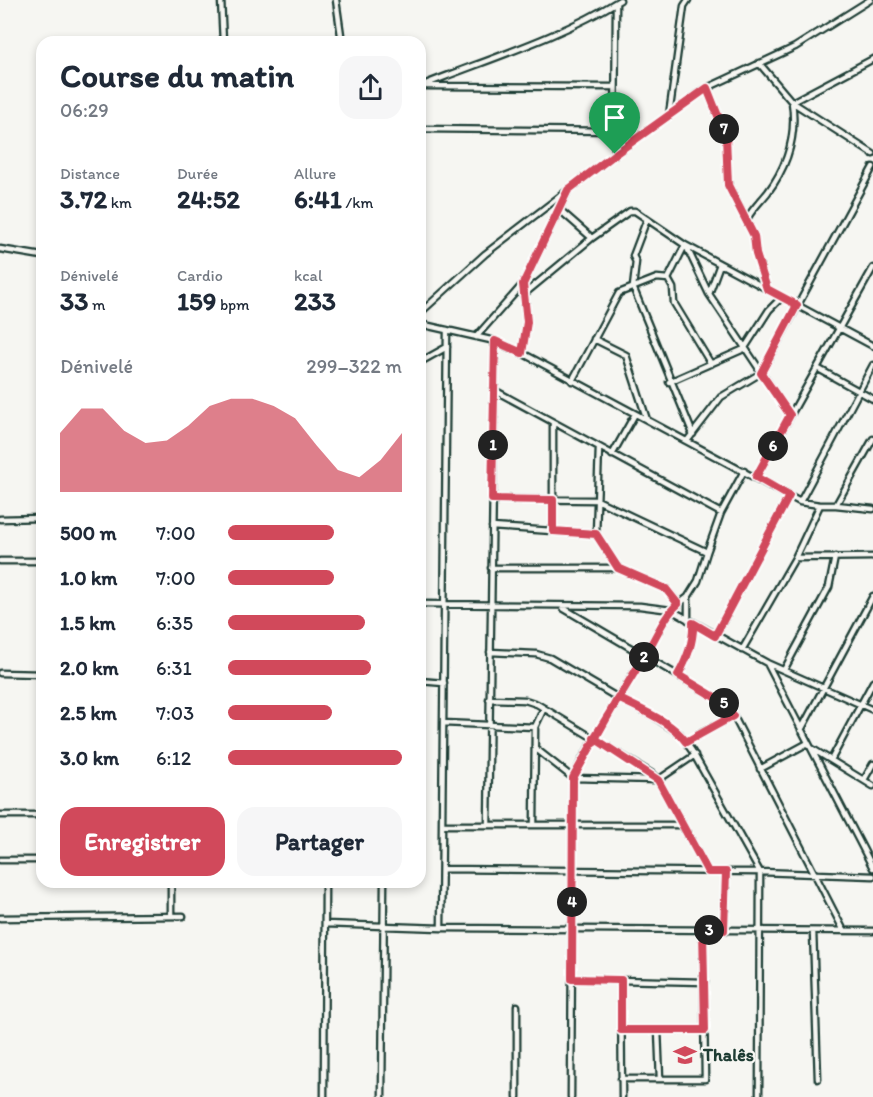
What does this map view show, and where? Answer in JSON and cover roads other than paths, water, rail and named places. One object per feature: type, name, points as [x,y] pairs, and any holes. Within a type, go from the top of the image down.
[{"type":"street","points":[[221,0],[223,36]]},
{"type":"street","points":[[336,0],[341,36]]},
{"type":"street","points":[[669,115],[684,6],[688,0]]},
{"type":"street","points":[[426,308],[485,254],[615,154],[707,88],[795,47],[870,0]]},
{"type":"street","points":[[426,84],[519,46],[556,34],[617,1],[615,154]]},
{"type":"street","points":[[792,102],[873,59]]},
{"type":"street","points":[[759,63],[792,102],[873,154]]},
{"type":"street","points":[[426,86],[615,87]]},
{"type":"street","points":[[707,88],[726,136],[728,185],[747,219],[767,289]]},
{"type":"street","points":[[747,219],[772,186],[792,146],[795,120],[792,102]]},
{"type":"street","points":[[426,129],[615,131]]},
{"type":"street","points":[[687,441],[721,397],[761,373],[873,167]]},
{"type":"street","points":[[476,337],[523,284],[568,190]]},
{"type":"street","points":[[560,210],[592,238]]},
{"type":"street","points":[[523,295],[592,238],[630,212],[647,219],[686,246],[873,346]]},
{"type":"street","points":[[647,219],[633,256],[636,262],[633,287],[669,381],[693,434]]},
{"type":"street","points":[[668,279],[686,246]]},
{"type":"street","points":[[686,246],[709,294],[790,415]]},
{"type":"street","points":[[0,249],[36,255]]},
{"type":"street","points":[[709,294],[720,264]]},
{"type":"street","points":[[756,477],[873,268]]},
{"type":"street","points":[[572,381],[619,293],[657,278],[668,279]]},
{"type":"street","points":[[668,279],[673,288],[674,303],[711,364]]},
{"type":"street","points":[[522,353],[527,322],[523,284]]},
{"type":"street","points":[[669,381],[744,349],[769,310],[783,297]]},
{"type":"street","points":[[426,325],[495,341],[522,353],[800,502],[873,509]]},
{"type":"street","points":[[441,928],[447,330]]},
{"type":"street","points":[[594,339],[626,355],[647,420]]},
{"type":"street","points":[[488,825],[495,341]]},
{"type":"street","points":[[426,359],[447,347]]},
{"type":"street","points":[[800,502],[873,365]]},
{"type":"street","points":[[817,368],[873,399]]},
{"type":"street","points":[[494,390],[721,513]]},
{"type":"street","points":[[612,455],[635,414]]},
{"type":"street","points":[[553,423],[553,531]]},
{"type":"street","points":[[836,505],[873,439]]},
{"type":"street","points":[[599,448],[596,534],[618,568]]},
{"type":"street","points":[[571,1097],[573,778],[594,738],[671,610],[688,597],[698,581],[721,513],[744,471]]},
{"type":"street","points":[[715,636],[789,496]]},
{"type":"street","points":[[492,499],[597,500],[707,552]]},
{"type":"street","points":[[742,650],[795,558],[820,505]]},
{"type":"street","points":[[0,519],[36,518]]},
{"type":"street","points":[[492,527],[596,534]]},
{"type":"street","points":[[784,670],[829,587],[835,557]]},
{"type":"street","points":[[795,558],[873,557]]},
{"type":"street","points":[[0,561],[36,561]]},
{"type":"street","points":[[491,568],[618,568],[666,589],[678,604]]},
{"type":"street","points":[[801,730],[873,596]]},
{"type":"street","points":[[678,675],[694,634],[688,597]]},
{"type":"street","points":[[426,604],[640,606],[671,610],[766,663],[873,710]]},
{"type":"street","points":[[561,606],[728,705],[844,931]]},
{"type":"street","points":[[490,652],[536,654],[550,658],[681,734],[694,754],[760,872],[759,1097]]},
{"type":"street","points":[[766,663],[873,868]]},
{"type":"street","points":[[0,673],[36,674]]},
{"type":"street","points":[[426,682],[444,683]]},
{"type":"street","points":[[831,760],[873,682]]},
{"type":"street","points":[[489,699],[525,700],[544,708],[658,780],[708,872]]},
{"type":"street","points":[[534,825],[535,727],[544,708]]},
{"type":"street","points":[[686,742],[733,716]]},
{"type":"street","points":[[443,723],[535,727]]},
{"type":"street","points":[[809,745],[873,786]]},
{"type":"street","points":[[760,769],[809,745]]},
{"type":"street","points":[[535,748],[573,778],[658,780],[694,754]]},
{"type":"street","points":[[864,780],[873,764]]},
{"type":"street","points":[[0,815],[36,815]]},
{"type":"street","points":[[442,825],[681,825]]},
{"type":"street","points":[[0,860],[36,860]]},
{"type":"street","points":[[442,869],[760,872],[873,876]]},
{"type":"street","points":[[724,930],[726,872]]},
{"type":"street","points":[[171,888],[171,916]]},
{"type":"street","points":[[324,1097],[326,888]]},
{"type":"street","points":[[382,1097],[384,888]]},
{"type":"street","points":[[0,918],[183,916]]},
{"type":"street","points":[[325,924],[441,928],[873,931]]},
{"type":"street","points":[[621,1078],[705,1078],[703,930]]},
{"type":"street","points":[[813,931],[818,1079]]},
{"type":"street","points":[[572,979],[705,982]]},
{"type":"street","points":[[621,980],[622,1097]]},
{"type":"street","points":[[517,1097],[518,1006]]},
{"type":"street","points":[[621,1030],[705,1030]]},
{"type":"street","points":[[658,1030],[660,1078]]},
{"type":"place","name":"Thalês","points":[[685,1055]]}]
